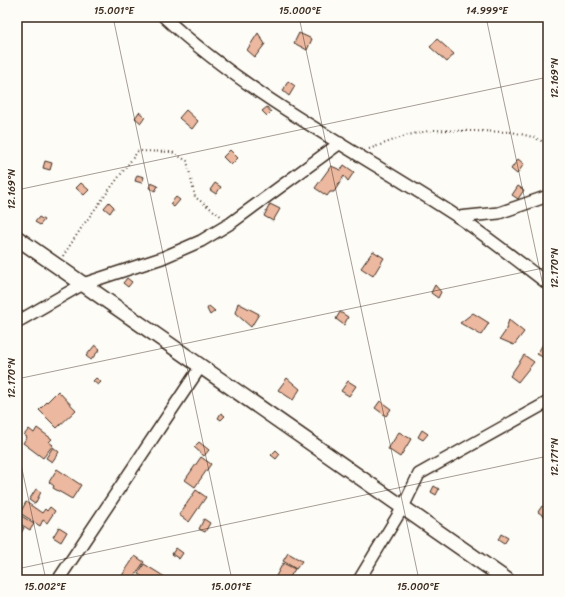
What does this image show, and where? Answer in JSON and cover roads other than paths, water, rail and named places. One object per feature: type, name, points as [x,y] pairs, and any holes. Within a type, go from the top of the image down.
[{"type":"street","points":[[164,17],[198,46],[263,96],[458,217],[548,284]]},
{"type":"street","points":[[17,322],[84,284],[162,258],[201,241],[231,223],[340,143]]},
{"type":"street","points":[[458,217],[499,213],[548,196]]},
{"type":"street","points":[[17,238],[507,580]]},
{"type":"street","points":[[58,580],[201,366]]},
{"type":"street","points":[[359,580],[403,507],[419,474],[548,402]]}]
